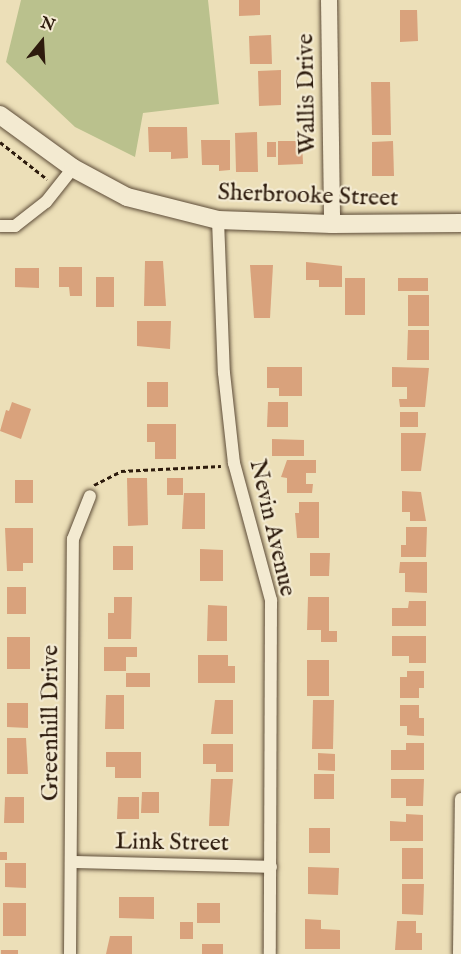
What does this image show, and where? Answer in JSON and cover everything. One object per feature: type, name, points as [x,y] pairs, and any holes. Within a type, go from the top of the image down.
[{"type":"main road","name":"Sherbrooke Street","points":[[0,115],[73,168],[127,197],[218,220],[332,224],[461,223]]},
{"type":"street","name":"Wallis Drive","points":[[329,0],[332,224]]},
{"type":"street","points":[[0,226],[15,226],[46,202],[73,168]]},
{"type":"street","name":"Nevin Avenue","points":[[218,220],[224,373],[234,462],[271,600],[270,954]]},
{"type":"street","name":"Greenhill Drive","points":[[70,954],[73,539],[90,496]]},
{"type":"street","points":[[459,954],[461,799]]},
{"type":"street","name":"Link Street","points":[[71,862],[271,867]]},
{"type":"path","points":[[0,142],[57,188]]},
{"type":"path","points":[[90,496],[95,482],[121,471],[213,469],[234,462]]},
{"type":"green space","points":[[21,0],[208,0],[219,104],[143,113],[135,157],[75,127],[6,62]]},
{"type":"building","points":[[239,0],[260,0],[260,15],[239,16]]},
{"type":"building","points":[[400,10],[417,10],[418,41],[400,42]]},
{"type":"building","points":[[271,35],[272,64],[250,64],[249,36]]},
{"type":"building","points":[[281,70],[281,105],[259,106],[258,71]]},
{"type":"building","points":[[371,82],[390,82],[391,135],[372,135]]},
{"type":"building","points":[[148,127],[187,127],[188,158],[171,159],[171,152],[149,152]]},
{"type":"building","points":[[257,132],[258,172],[236,172],[235,133]]},
{"type":"building","points":[[201,140],[230,140],[230,170],[219,171],[219,165],[202,165]]},
{"type":"building","points":[[278,141],[302,141],[303,164],[278,165]]},
{"type":"building","points":[[393,141],[394,176],[372,176],[372,142]]},
{"type":"building","points":[[267,142],[276,142],[276,157],[267,157]]},
{"type":"building","points":[[145,261],[163,261],[166,306],[144,306]]},
{"type":"building","points":[[306,262],[342,266],[342,287],[319,287],[319,280],[306,280]]},
{"type":"building","points":[[250,265],[273,265],[270,318],[254,318]]},
{"type":"building","points":[[59,267],[82,267],[82,296],[70,296],[69,287],[59,287]]},
{"type":"building","points":[[15,268],[39,268],[39,288],[15,287]]},
{"type":"building","points":[[96,277],[114,277],[114,307],[96,307]]},
{"type":"building","points":[[345,278],[365,278],[365,315],[345,315]]},
{"type":"building","points":[[398,278],[428,278],[428,291],[398,291]]},
{"type":"building","points":[[408,295],[429,295],[429,326],[408,326]]},
{"type":"building","points":[[137,321],[171,321],[170,349],[137,346]]},
{"type":"building","points":[[408,330],[429,330],[429,360],[407,360]]},
{"type":"building","points":[[267,367],[302,367],[302,396],[279,396],[279,388],[267,388]]},
{"type":"building","points":[[392,367],[429,368],[425,407],[400,407],[399,399],[407,399],[407,387],[392,387]]},
{"type":"building","points":[[147,382],[168,382],[168,407],[147,407]]},
{"type":"building","points":[[12,402],[31,409],[21,439],[0,431],[6,410],[9,411]]},
{"type":"building","points":[[268,402],[288,402],[288,427],[267,427]]},
{"type":"building","points":[[400,412],[418,412],[418,427],[400,427]]},
{"type":"building","points":[[147,424],[176,424],[176,459],[155,459],[155,442],[147,442]]},
{"type":"building","points":[[401,433],[426,433],[421,471],[401,471]]},
{"type":"building","points":[[272,439],[304,440],[304,456],[272,456]]},
{"type":"building","points":[[287,460],[316,460],[316,473],[306,473],[306,484],[313,484],[312,493],[287,493],[287,478],[281,477]]},
{"type":"building","points":[[127,478],[147,478],[148,525],[128,526]]},
{"type":"building","points":[[167,478],[183,478],[183,495],[167,495]]},
{"type":"building","points":[[15,480],[33,480],[33,503],[15,503]]},
{"type":"building","points":[[402,491],[421,492],[426,521],[410,521],[410,512],[402,512]]},
{"type":"building","points":[[184,493],[205,493],[205,529],[182,529]]},
{"type":"building","points":[[299,502],[319,502],[319,538],[297,538],[295,513],[299,513]]},
{"type":"building","points":[[406,527],[427,527],[426,557],[401,557],[401,545],[406,545]]},
{"type":"building","points":[[5,528],[33,528],[33,563],[23,563],[23,571],[7,571]]},
{"type":"building","points":[[113,546],[133,546],[133,570],[113,570]]},
{"type":"building","points":[[200,549],[223,550],[223,581],[200,581]]},
{"type":"building","points":[[310,553],[330,553],[329,576],[310,576]]},
{"type":"building","points":[[400,562],[427,562],[427,593],[405,592],[405,573],[399,573]]},
{"type":"building","points":[[7,587],[26,587],[26,614],[7,614]]},
{"type":"building","points":[[114,597],[132,597],[131,639],[108,639],[108,613],[114,613]]},
{"type":"building","points":[[308,597],[329,597],[329,631],[337,631],[337,642],[321,642],[321,630],[307,630]]},
{"type":"building","points":[[409,601],[426,601],[426,626],[392,626],[392,608],[408,608]]},
{"type":"building","points":[[208,605],[227,606],[227,641],[207,641]]},
{"type":"building","points":[[392,636],[426,636],[426,663],[409,663],[409,656],[392,656]]},
{"type":"building","points":[[7,637],[30,637],[30,669],[7,669]]},
{"type":"building","points":[[104,647],[137,647],[137,657],[126,657],[126,671],[104,671]]},
{"type":"building","points":[[198,655],[228,655],[228,666],[235,666],[235,683],[198,683]]},
{"type":"building","points":[[307,660],[329,660],[329,696],[307,696]]},
{"type":"building","points":[[407,671],[424,671],[424,688],[419,688],[419,698],[400,698],[400,677],[407,677]]},
{"type":"building","points":[[126,673],[150,673],[150,687],[126,687]]},
{"type":"building","points":[[106,695],[124,695],[124,729],[105,729]]},
{"type":"building","points":[[215,700],[233,700],[233,734],[211,734]]},
{"type":"building","points":[[313,700],[334,700],[333,749],[312,749]]},
{"type":"building","points":[[7,703],[28,703],[28,728],[7,727]]},
{"type":"building","points":[[400,705],[419,705],[419,718],[424,718],[424,736],[407,735],[407,726],[400,726]]},
{"type":"building","points":[[7,738],[26,738],[28,774],[7,774]]},
{"type":"building","points":[[406,743],[424,743],[424,770],[391,770],[391,750],[406,750]]},
{"type":"building","points":[[203,744],[233,744],[233,772],[216,772],[216,764],[203,764]]},
{"type":"building","points":[[106,752],[141,752],[141,778],[115,778],[115,767],[106,767]]},
{"type":"building","points":[[318,753],[335,754],[335,771],[318,770]]},
{"type":"building","points":[[314,774],[334,774],[334,799],[314,799]]},
{"type":"building","points":[[211,779],[233,779],[229,826],[209,826]]},
{"type":"building","points":[[391,779],[424,779],[423,806],[406,806],[406,798],[391,798]]},
{"type":"building","points":[[142,792],[159,792],[159,813],[141,813]]},
{"type":"building","points":[[5,797],[24,797],[24,823],[4,823]]},
{"type":"building","points":[[118,797],[139,797],[139,819],[117,819]]},
{"type":"building","points":[[406,814],[423,815],[423,841],[390,841],[390,821],[406,822]]},
{"type":"building","points":[[309,828],[330,828],[330,853],[309,853]]},
{"type":"building","points":[[402,848],[423,848],[423,879],[402,879]]},
{"type":"building","points":[[0,852],[7,852],[7,860],[0,860]]},
{"type":"building","points":[[5,863],[26,863],[26,888],[5,887]]},
{"type":"building","points":[[308,867],[339,868],[338,895],[308,894]]},
{"type":"building","points":[[402,884],[424,884],[423,915],[402,914]]},
{"type":"building","points":[[119,897],[154,897],[154,919],[119,918]]},
{"type":"building","points":[[3,903],[26,903],[26,936],[3,936]]},
{"type":"building","points":[[197,903],[220,903],[220,923],[197,923]]},
{"type":"building","points":[[305,919],[321,920],[321,929],[340,930],[340,949],[305,949]]},
{"type":"building","points":[[397,921],[416,921],[416,933],[422,933],[422,950],[395,950]]},
{"type":"building","points":[[180,922],[193,922],[193,939],[180,939]]},
{"type":"building","points":[[110,936],[132,936],[132,954],[106,954]]},
{"type":"building","points":[[202,944],[223,944],[223,954],[202,954]]},
{"type":"building","points":[[1,950],[18,950],[18,954],[1,954]]}]
